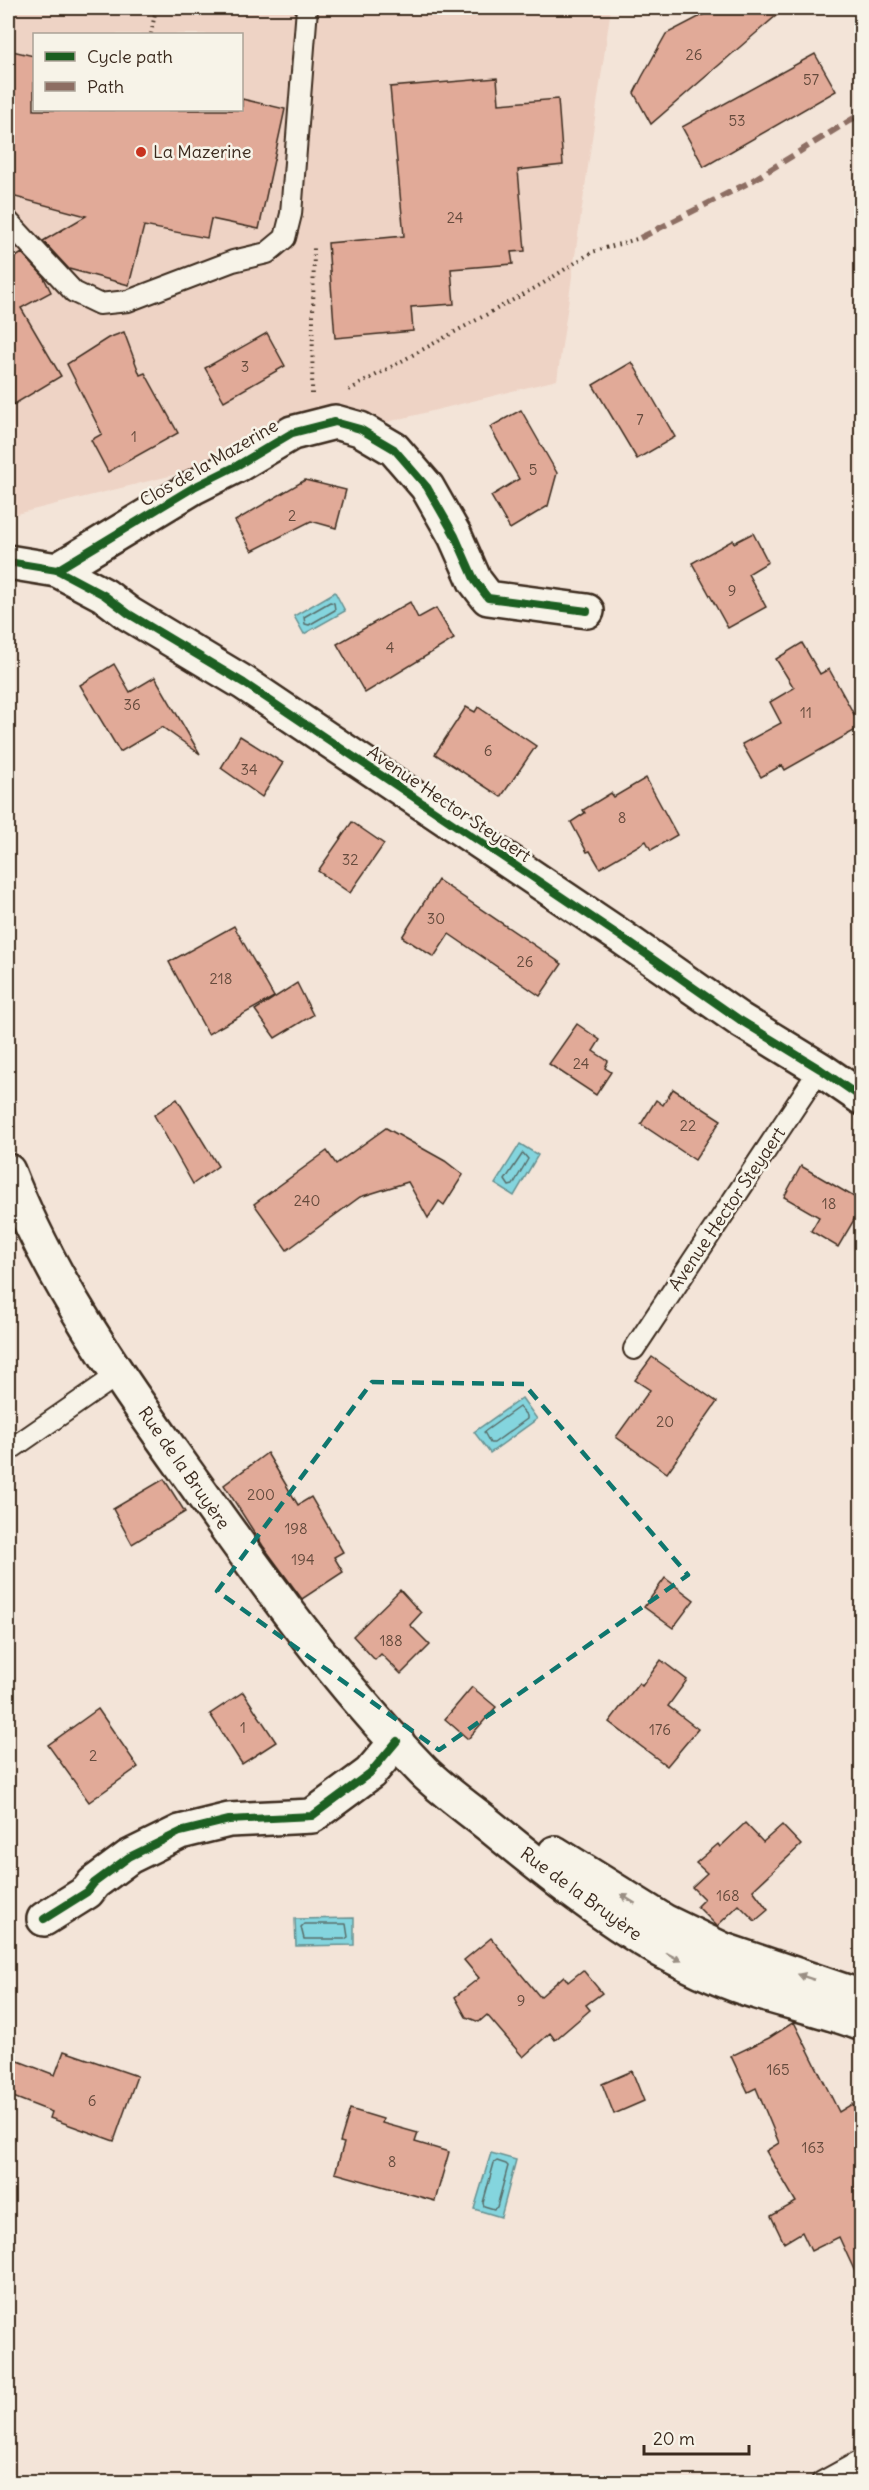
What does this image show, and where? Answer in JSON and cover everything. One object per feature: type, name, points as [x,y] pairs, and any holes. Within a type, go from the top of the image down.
[{"type":"street","name":"Clos de la Mazerine","points":[[57,570],[194,487],[238,465],[292,433],[335,422],[360,429],[394,449],[427,487],[455,536],[475,581],[488,598],[587,611]]},
{"type":"street","name":"Avenue Hector Steyaert","points":[[8,562],[57,570],[104,595],[129,614],[244,684],[620,936],[740,1020],[820,1069],[861,1098]]},
{"type":"street","name":"Rue de la Bruyère","points":[[10,1182],[55,1272],[160,1436],[282,1605],[337,1674],[425,1773],[530,1859],[618,1924],[681,1961],[736,1985],[804,2004],[861,2024]]},
{"type":"street","name":"Rue de la Bruyère","points":[[397,1741],[470,1796],[581,1870],[664,1921],[724,1950],[861,1996]]},
{"type":"street","points":[[44,1918],[87,1892],[94,1883],[129,1857],[180,1832],[229,1820],[312,1816],[370,1773],[397,1741]]},
{"type":"lane","points":[[8,221],[74,292],[99,304],[128,301],[232,261],[267,253],[285,238],[291,214],[294,88],[307,8]]},
{"type":"lane","name":"Avenue Hector Steyaert","points":[[634,1349],[820,1069]]},
{"type":"lane","points":[[8,1451],[119,1374]]},
{"type":"lane","points":[[822,2482],[861,2460]]},
{"type":"path","points":[[151,33],[156,8]]},
{"type":"path","points":[[340,395],[542,284],[592,252],[640,238]]},
{"type":"highlighted area","points":[[372,1382],[524,1384],[688,1575],[439,1750],[217,1591]]},
{"type":"shaded area","points":[[8,8],[611,8],[557,380],[8,516]]},
{"type":"water","points":[[335,592],[345,611],[304,634],[294,616]]},
{"type":"water","points":[[520,1144],[538,1155],[514,1196],[495,1184]]},
{"type":"water","points":[[522,1398],[537,1419],[490,1453],[474,1432]]},
{"type":"water","points":[[354,1918],[354,1945],[296,1946],[295,1919]]},
{"type":"water","points":[[491,2153],[516,2160],[501,2217],[474,2209]]},
{"type":"building","points":[[716,8],[785,8],[651,124],[634,93],[666,34]]},
{"type":"building","name":"La Mazerine","points":[[8,50],[33,56],[33,111],[243,111],[243,99],[285,109],[259,229],[211,219],[207,238],[144,226],[129,285],[69,269],[43,241],[86,216],[8,195]]},
{"type":"building","points":[[815,54],[836,91],[704,167],[682,127]]},
{"type":"building","points":[[497,78],[499,104],[558,99],[563,165],[518,170],[525,251],[511,252],[513,264],[451,269],[454,304],[411,307],[413,331],[335,338],[328,243],[404,236],[390,87]]},
{"type":"building","points":[[22,253],[43,276],[51,292],[21,308],[61,376],[8,408],[8,262]]},
{"type":"building","points":[[124,332],[140,375],[145,373],[178,433],[108,472],[91,440],[102,434],[67,364],[108,338]]},
{"type":"building","points":[[267,333],[285,366],[224,401],[205,368]]},
{"type":"building","points":[[632,362],[675,437],[637,459],[593,385]]},
{"type":"building","points":[[521,410],[557,473],[548,506],[510,529],[491,496],[519,479],[490,427]]},
{"type":"building","points":[[305,480],[346,490],[336,528],[311,521],[252,551],[235,521]]},
{"type":"building","points":[[753,533],[768,562],[748,574],[766,607],[728,628],[692,563],[733,540],[734,543]]},
{"type":"building","points":[[410,602],[418,618],[436,608],[454,639],[365,693],[337,644]]},
{"type":"building","points":[[802,643],[820,674],[829,669],[861,727],[785,770],[782,765],[761,777],[742,744],[781,723],[770,702],[794,688],[776,659]]},
{"type":"building","points":[[114,664],[130,692],[155,677],[200,754],[162,727],[120,752],[80,685]]},
{"type":"building","points":[[466,707],[475,712],[478,707],[536,746],[501,797],[435,754]]},
{"type":"building","points":[[240,736],[283,763],[262,797],[221,768]]},
{"type":"building","points":[[646,778],[677,835],[651,850],[646,841],[600,868],[590,851],[587,852],[571,822],[585,813],[583,810],[611,793],[614,797]]},
{"type":"building","points":[[352,822],[384,844],[350,893],[318,871]]},
{"type":"building","points":[[438,880],[562,964],[540,996],[449,934],[434,957],[402,937]]},
{"type":"building","points":[[234,926],[274,997],[208,1034],[169,962]]},
{"type":"building","points":[[297,983],[313,1015],[275,1038],[255,1010]]},
{"type":"building","points":[[577,1024],[600,1040],[593,1051],[608,1061],[605,1068],[611,1072],[596,1095],[549,1064]]},
{"type":"building","points":[[673,1089],[721,1120],[695,1160],[641,1124],[656,1100],[663,1105]]},
{"type":"building","points":[[177,1099],[218,1166],[193,1184],[154,1115]]},
{"type":"building","points":[[386,1128],[445,1161],[463,1175],[444,1205],[439,1201],[428,1218],[408,1182],[360,1197],[287,1250],[254,1204],[327,1151],[336,1164]]},
{"type":"building","points":[[801,1166],[861,1201],[861,1208],[838,1247],[811,1231],[819,1217],[784,1197]]},
{"type":"building","points":[[652,1357],[717,1402],[667,1473],[616,1437],[650,1390],[635,1380]]},
{"type":"building","points":[[267,1453],[298,1505],[311,1497],[343,1552],[334,1557],[343,1572],[302,1599],[263,1546],[224,1485]]},
{"type":"building","points":[[164,1479],[185,1512],[132,1544],[113,1509]]},
{"type":"building","points":[[665,1578],[694,1600],[673,1628],[644,1607]]},
{"type":"building","points":[[400,1590],[421,1613],[410,1625],[430,1645],[401,1674],[381,1654],[375,1660],[353,1636]]},
{"type":"building","points":[[661,1660],[687,1680],[668,1706],[698,1729],[667,1766],[609,1722],[639,1683],[642,1686]]},
{"type":"building","points":[[472,1687],[496,1707],[468,1739],[445,1719]]},
{"type":"building","points":[[243,1692],[276,1742],[242,1764],[210,1714]]},
{"type":"building","points":[[98,1709],[138,1767],[89,1802],[48,1745]]},
{"type":"building","points":[[745,1823],[763,1842],[782,1825],[801,1845],[753,1890],[768,1910],[755,1921],[739,1905],[717,1926],[697,1906],[704,1899],[692,1887],[707,1873],[696,1863],[718,1844],[720,1847]]},
{"type":"building","points":[[491,1938],[540,1997],[564,1976],[568,1982],[583,1970],[602,1993],[586,2005],[590,2010],[555,2040],[550,2033],[523,2057],[487,2015],[479,2022],[466,2017],[455,1997],[479,1978],[464,1960]]},
{"type":"building","points":[[794,2022],[839,2112],[852,2104],[861,2119],[861,2285],[839,2237],[811,2251],[802,2232],[784,2243],[771,2216],[796,2202],[766,2151],[779,2143],[756,2088],[748,2092],[731,2056],[769,2038]]},
{"type":"building","points":[[64,2051],[137,2076],[114,2141],[50,2118],[52,2112],[8,2095],[8,2057],[55,2075]]},
{"type":"building","points":[[632,2071],[644,2101],[614,2114],[602,2084]]},
{"type":"building","points":[[350,2109],[383,2119],[382,2123],[418,2133],[415,2142],[449,2152],[435,2201],[335,2173],[344,2143],[340,2142]]},
{"type":"marked path","points":[[640,238],[750,182],[862,113]]},
{"type":"cycle path","points":[[57,570],[194,487],[238,465],[292,433],[335,422],[360,429],[394,449],[427,487],[455,536],[475,581],[488,598],[587,611]]},
{"type":"cycle path","points":[[8,562],[57,570],[104,595],[129,614],[244,683],[620,936],[740,1020],[820,1069],[862,1098]]},
{"type":"cycle path","points":[[44,1919],[87,1892],[94,1883],[129,1857],[180,1832],[229,1820],[312,1816],[370,1773],[397,1741]]},
{"type":"place","name":"La Mazerine","points":[[141,152]]}]
